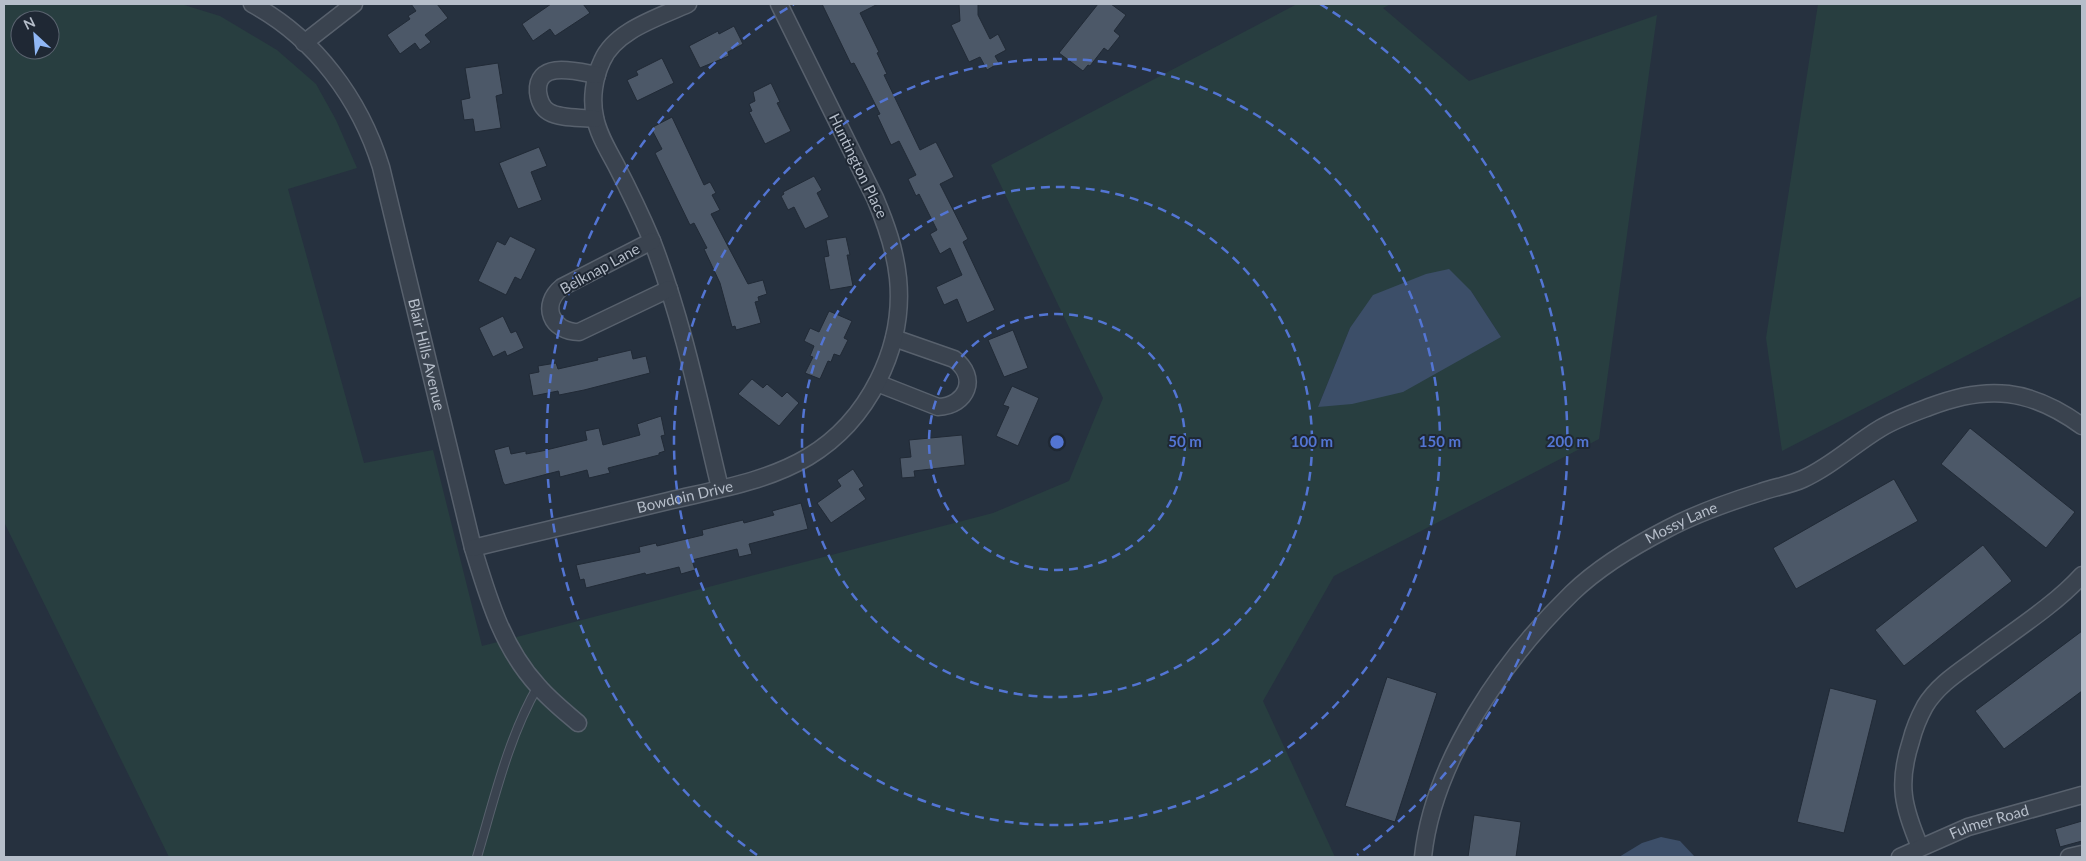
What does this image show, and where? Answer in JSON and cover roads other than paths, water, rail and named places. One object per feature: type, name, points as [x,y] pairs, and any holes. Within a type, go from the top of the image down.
[{"type":"street","name":"Blair Hills Avenue","points":[[252,4],[284,25],[317,54],[344,88],[367,126],[384,177],[473,548],[496,619],[506,640],[538,686],[578,723]]},
{"type":"street","points":[[304,43],[354,4]]},
{"type":"street","name":"Belknap Lane","points":[[688,4],[642,25],[623,37],[611,48],[602,60],[597,74],[593,105],[595,119],[603,140],[638,208],[652,241],[679,318],[720,488]]},
{"type":"street","name":"Huntington Place","points":[[779,4],[888,227],[895,253],[898,304],[894,338],[887,360],[873,390]]},
{"type":"street","points":[[595,119],[558,115],[549,112],[538,98],[538,89],[541,80],[547,73],[556,69],[597,74]]},
{"type":"street","name":"Belknap Lane","points":[[652,241],[562,287],[552,298],[550,307],[552,317],[561,328],[570,332],[579,332],[669,289]]},
{"type":"street","points":[[873,390],[938,406],[948,406],[957,402],[967,386],[967,376],[959,363],[954,359],[894,338]]},
{"type":"street","name":"Bowdoin Drive","points":[[473,548],[770,474],[808,457],[842,431],[873,390]]},
{"type":"street","name":"Mossy Lane","points":[[1423,857],[1425,838],[1440,790],[1465,731],[1498,679],[1535,632],[1574,592],[1621,556],[1668,528],[1720,505],[1802,480],[1830,465],[1880,429],[1908,414],[1952,398],[1975,393],[2007,393],[2038,400],[2065,414],[2082,426]]},
{"type":"street","points":[[1920,847],[1908,819],[1902,785],[1905,759],[1914,730],[1926,705],[1945,682],[2060,595],[2082,575]]},
{"type":"street","name":"Fulmer Road","points":[[1900,857],[1968,827],[2082,795]]},
{"type":"street","points":[[2069,857],[2082,854]]},
{"type":"lane","points":[[477,857],[507,758],[526,706],[538,686]]},
{"type":"water","points":[[1449,269],[1471,291],[1501,337],[1403,392],[1352,404],[1318,407],[1350,328],[1373,295],[1426,274]]},
{"type":"water","points":[[1661,837],[1680,841],[1695,857],[1619,857],[1642,843]]}]
